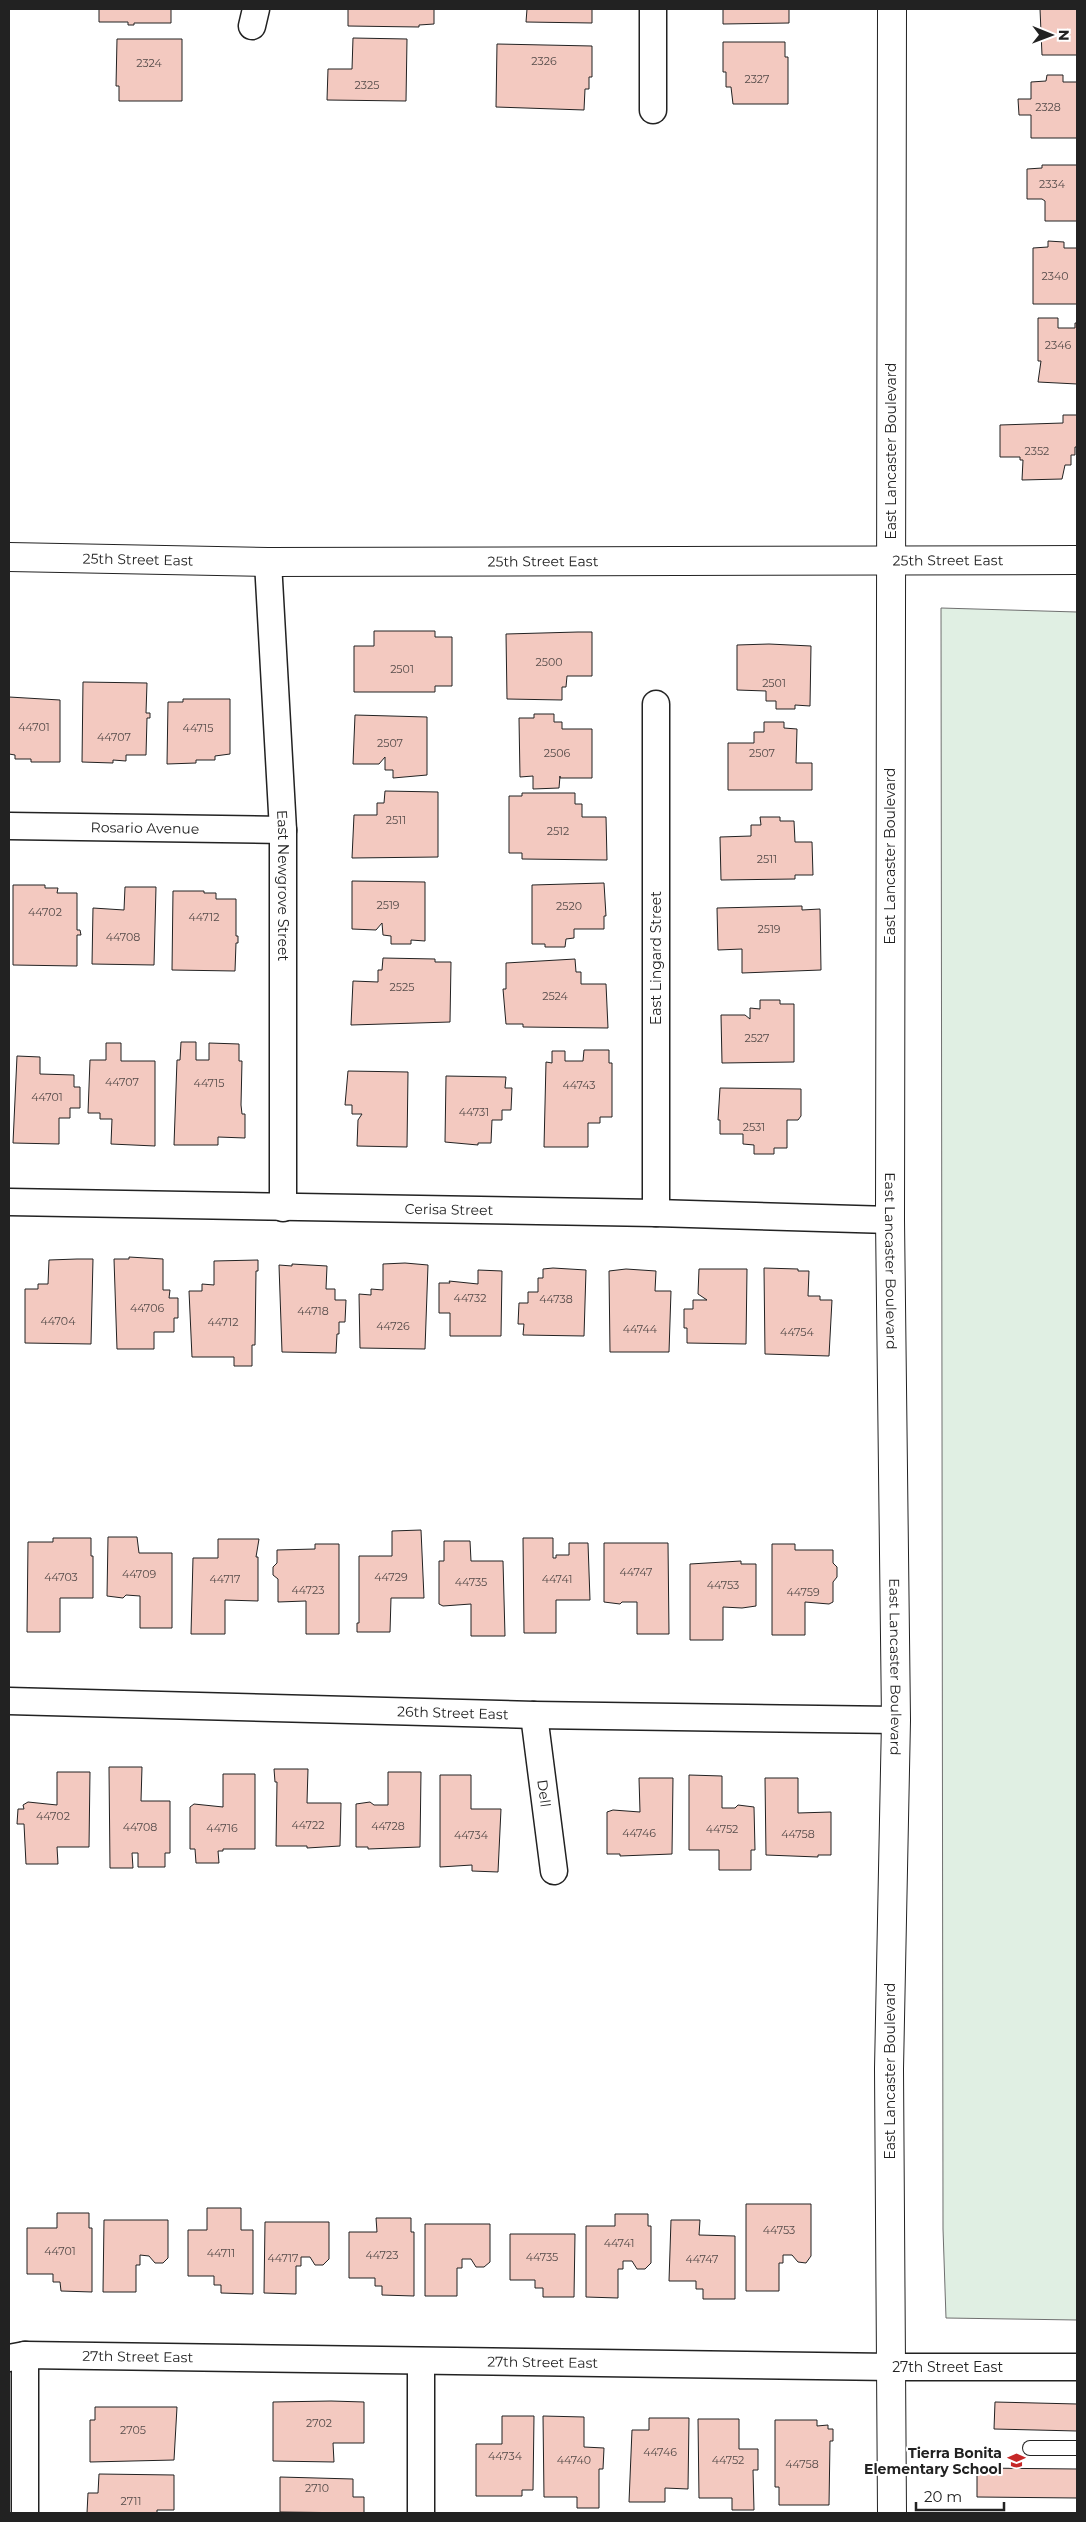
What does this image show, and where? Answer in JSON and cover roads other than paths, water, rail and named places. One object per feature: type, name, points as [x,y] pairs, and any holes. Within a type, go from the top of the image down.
[{"type":"main road","name":"East Lancaster Boulevard","points":[[892,9],[890,1220],[896,1720],[889,2069],[892,2513]]},
{"type":"main road","name":"25th Street East","points":[[9,557],[268,562],[1077,560]]},
{"type":"street","points":[[653,9],[653,110]]},
{"type":"street","name":"East Newgrove Street","points":[[268,562],[283,830],[283,1208]]},
{"type":"street","name":"East Lingard Street","points":[[656,704],[656,1213]]},
{"type":"street","name":"Rosario Avenue","points":[[9,826],[283,830]]},
{"type":"street","name":"Cerisa Street","points":[[9,1202],[656,1213],[890,1220]]},
{"type":"street","name":"26th Street East","points":[[9,1701],[534,1715],[896,1720]]},
{"type":"street","name":"Dell","points":[[534,1715],[554,1871]]},
{"type":"street","points":[[17,2356],[25,2513]]},
{"type":"street","name":"27th Street East","points":[[17,2356],[892,2367],[1077,2367]]},
{"type":"street","points":[[421,2361],[421,2513]]},
{"type":"lane","points":[[1030,2448],[1077,2448]]},
{"type":"place","name":"Tierra Bonita Elementary School","points":[[1016,2461]]}]
